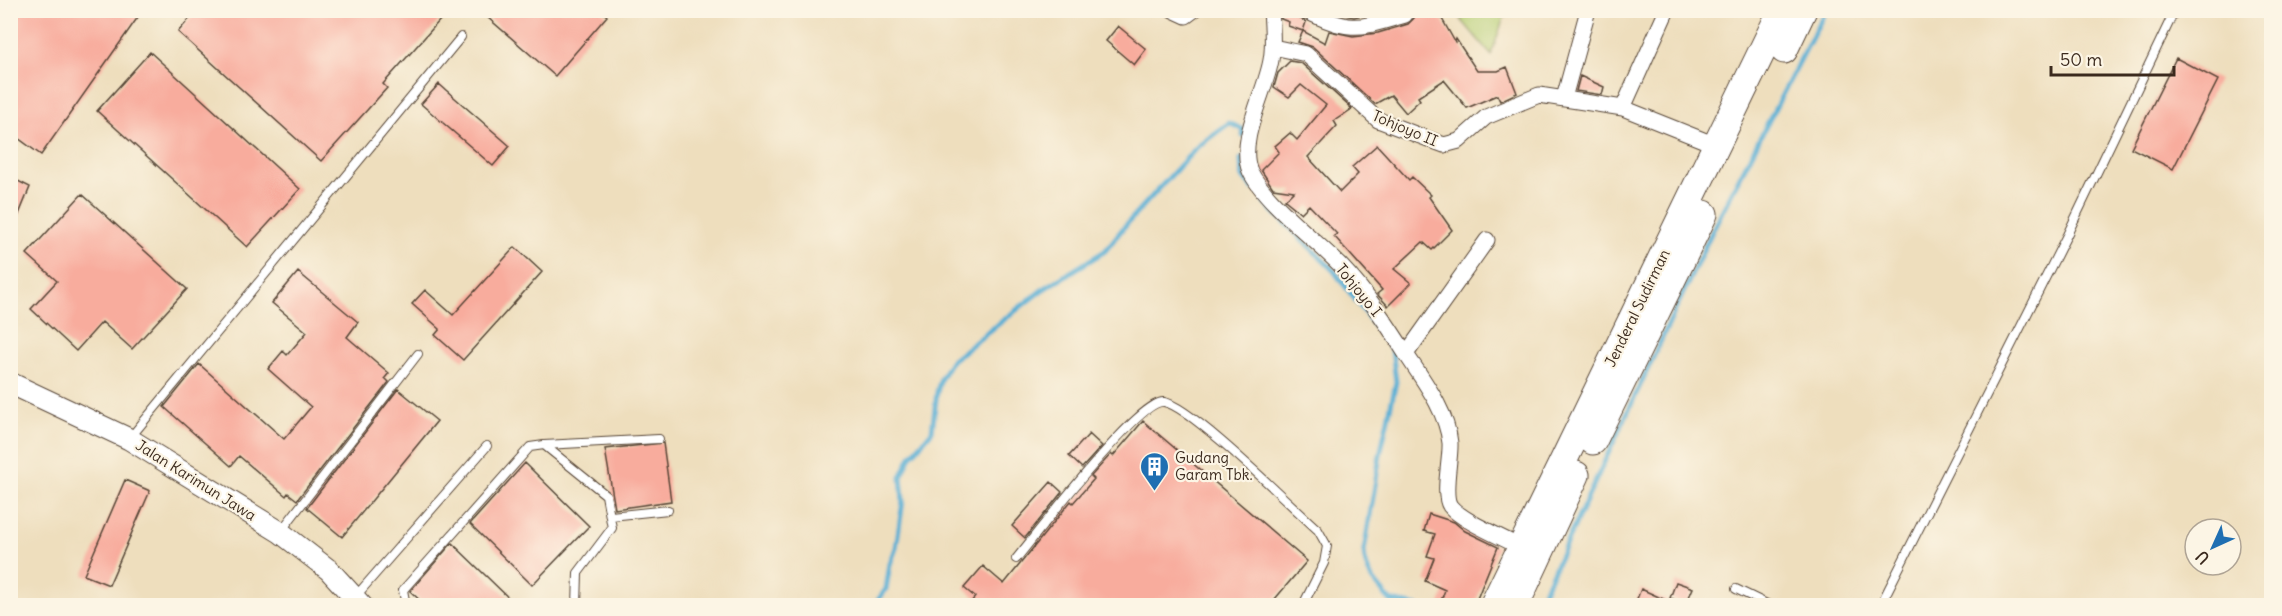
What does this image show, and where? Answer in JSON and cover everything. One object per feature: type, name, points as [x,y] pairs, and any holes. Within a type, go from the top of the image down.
[{"type":"highway","name":"Jenderal Sudirman","points":[[1493,606],[1515,591],[1567,494],[1718,146],[1787,14]]},
{"type":"highway","name":"Jenderal Sudirman","points":[[1515,591],[1520,547],[1662,279],[1787,14]]},
{"type":"street","points":[[1173,10],[1186,16],[1194,10]]},
{"type":"street","name":"Tohjoyo I","points":[[1271,10],[1273,47],[1268,74],[1247,147],[1250,170],[1263,189],[1342,267],[1406,354],[1433,398],[1447,429],[1450,443],[1446,495],[1448,503],[1465,517],[1520,547]]},
{"type":"street","points":[[1304,10],[1332,24],[1348,27],[1368,25],[1406,15]]},
{"type":"street","points":[[1564,98],[1588,10]]},
{"type":"street","points":[[1623,108],[1667,10]]},
{"type":"street","name":"Tohjoyo II","points":[[1273,47],[1306,54],[1378,120],[1444,145],[1459,141],[1486,117],[1539,95],[1623,108],[1718,146]]},
{"type":"street","points":[[1406,354],[1487,240]]},
{"type":"street","name":"Jalan Karimun Jawa","points":[[10,383],[129,439],[280,532],[329,570],[358,601]]},
{"type":"lane","points":[[1880,606],[2067,235],[2175,10]]},
{"type":"lane","points":[[129,439],[461,37]]},
{"type":"lane","points":[[280,532],[418,354]]},
{"type":"lane","points":[[1016,559],[1128,424],[1152,404],[1163,402],[1178,408],[1218,440],[1318,530],[1326,546],[1324,563],[1306,605]]},
{"type":"lane","points":[[406,606],[403,590],[530,447],[659,439]]},
{"type":"lane","points":[[544,445],[606,495],[611,516],[612,528],[578,573],[577,606]]},
{"type":"lane","points":[[358,601],[487,446]]},
{"type":"lane","points":[[611,516],[668,510]]},
{"type":"lane","points":[[1736,589],[1772,606]]},
{"type":"green space","points":[[1454,11],[1514,11],[1504,17],[1491,55]]},
{"type":"building","points":[[10,10],[143,10],[41,155],[10,132]]},
{"type":"building","points":[[197,10],[449,10],[383,84],[387,88],[321,161],[178,32]]},
{"type":"building","points":[[479,10],[601,10],[607,16],[555,76]]},
{"type":"building","points":[[1281,10],[1294,10],[1296,16],[1306,22],[1303,31],[1288,26],[1289,22],[1281,19]]},
{"type":"building","points":[[1337,10],[1381,10],[1354,17],[1336,13]]},
{"type":"building","points":[[1416,10],[1437,10],[1455,42],[1456,39],[1477,71],[1498,71],[1507,67],[1517,93],[1500,101],[1497,95],[1467,108],[1444,80],[1418,97],[1420,100],[1406,113],[1391,95],[1375,104],[1313,47],[1298,42],[1303,31],[1325,43],[1329,31],[1353,36],[1378,33],[1408,24],[1414,18]]},
{"type":"building","points":[[1118,26],[1146,49],[1134,65],[1106,41]]},
{"type":"building","points":[[150,52],[300,189],[247,247],[97,111]]},
{"type":"building","points":[[2176,58],[2218,80],[2173,169],[2131,148]]},
{"type":"building","points":[[1290,61],[1301,63],[1352,109],[1334,121],[1337,126],[1308,157],[1340,192],[1358,174],[1352,167],[1377,145],[1409,180],[1412,177],[1431,195],[1429,197],[1452,230],[1432,250],[1423,242],[1394,269],[1411,283],[1388,306],[1377,294],[1382,290],[1334,236],[1337,234],[1309,205],[1301,213],[1285,200],[1294,191],[1273,188],[1261,170],[1279,152],[1275,146],[1290,133],[1297,140],[1326,105],[1301,85],[1289,97],[1274,87],[1278,73]]},
{"type":"building","points":[[1580,76],[1604,87],[1602,95],[1576,91]]},
{"type":"building","points":[[439,84],[510,146],[493,166],[421,104]]},
{"type":"building","points":[[10,177],[30,187],[11,234],[10,234]]},
{"type":"building","points":[[82,194],[187,289],[132,349],[102,322],[76,351],[31,309],[57,281],[27,254]]},
{"type":"building","points":[[515,247],[542,272],[463,360],[435,335],[440,329],[412,304],[425,290],[453,315]]},
{"type":"building","points":[[298,272],[358,322],[347,337],[389,373],[385,378],[389,382],[297,500],[288,493],[286,496],[239,456],[231,466],[164,407],[199,364],[284,439],[311,407],[268,369],[283,351],[287,355],[307,332],[272,303]]},
{"type":"building","points":[[398,389],[437,421],[342,537],[307,508]]},
{"type":"building","name":"Gudang Garam Tbk.","points":[[1143,421],[1307,561],[1269,606],[968,606],[975,597],[964,588],[983,566],[1004,584],[1071,501],[1073,503],[1094,479],[1091,476],[1111,454],[1113,456]]},
{"type":"building","points":[[1089,434],[1102,446],[1082,468],[1069,456]]},
{"type":"building","points":[[663,443],[671,501],[615,509],[605,449]]},
{"type":"building","points":[[525,463],[589,526],[532,585],[470,524]]},
{"type":"building","points":[[125,480],[150,491],[109,585],[84,575]]},
{"type":"building","points":[[1051,482],[1062,492],[1025,538],[1012,526]]},
{"type":"building","points":[[1429,514],[1454,522],[1465,531],[1498,547],[1474,606],[1439,606],[1445,590],[1425,581],[1434,558],[1427,556],[1435,534],[1424,531]]},
{"type":"building","points":[[452,543],[517,606],[426,606],[410,591]]},
{"type":"building","points":[[1676,582],[1693,588],[1686,604],[1670,598]]},
{"type":"building","points":[[1641,589],[1679,606],[1634,606]]},
{"type":"waterway","points":[[1537,606],[1715,225],[1826,10]]},
{"type":"waterway","points":[[874,606],[886,589],[890,564],[896,548],[903,501],[901,477],[911,456],[932,431],[937,392],[941,378],[951,361],[1042,290],[1105,251],[1197,147],[1229,123],[1244,130],[1243,135]]},
{"type":"waterway","points":[[1241,159],[1242,176],[1252,188]]},
{"type":"waterway","points":[[1264,202],[1334,271],[1392,349],[1396,382],[1380,455],[1364,551],[1369,572],[1391,601],[1417,606]]},
{"type":"place","name":"Gudang Garam Tbk.","points":[[1154,492]]}]
